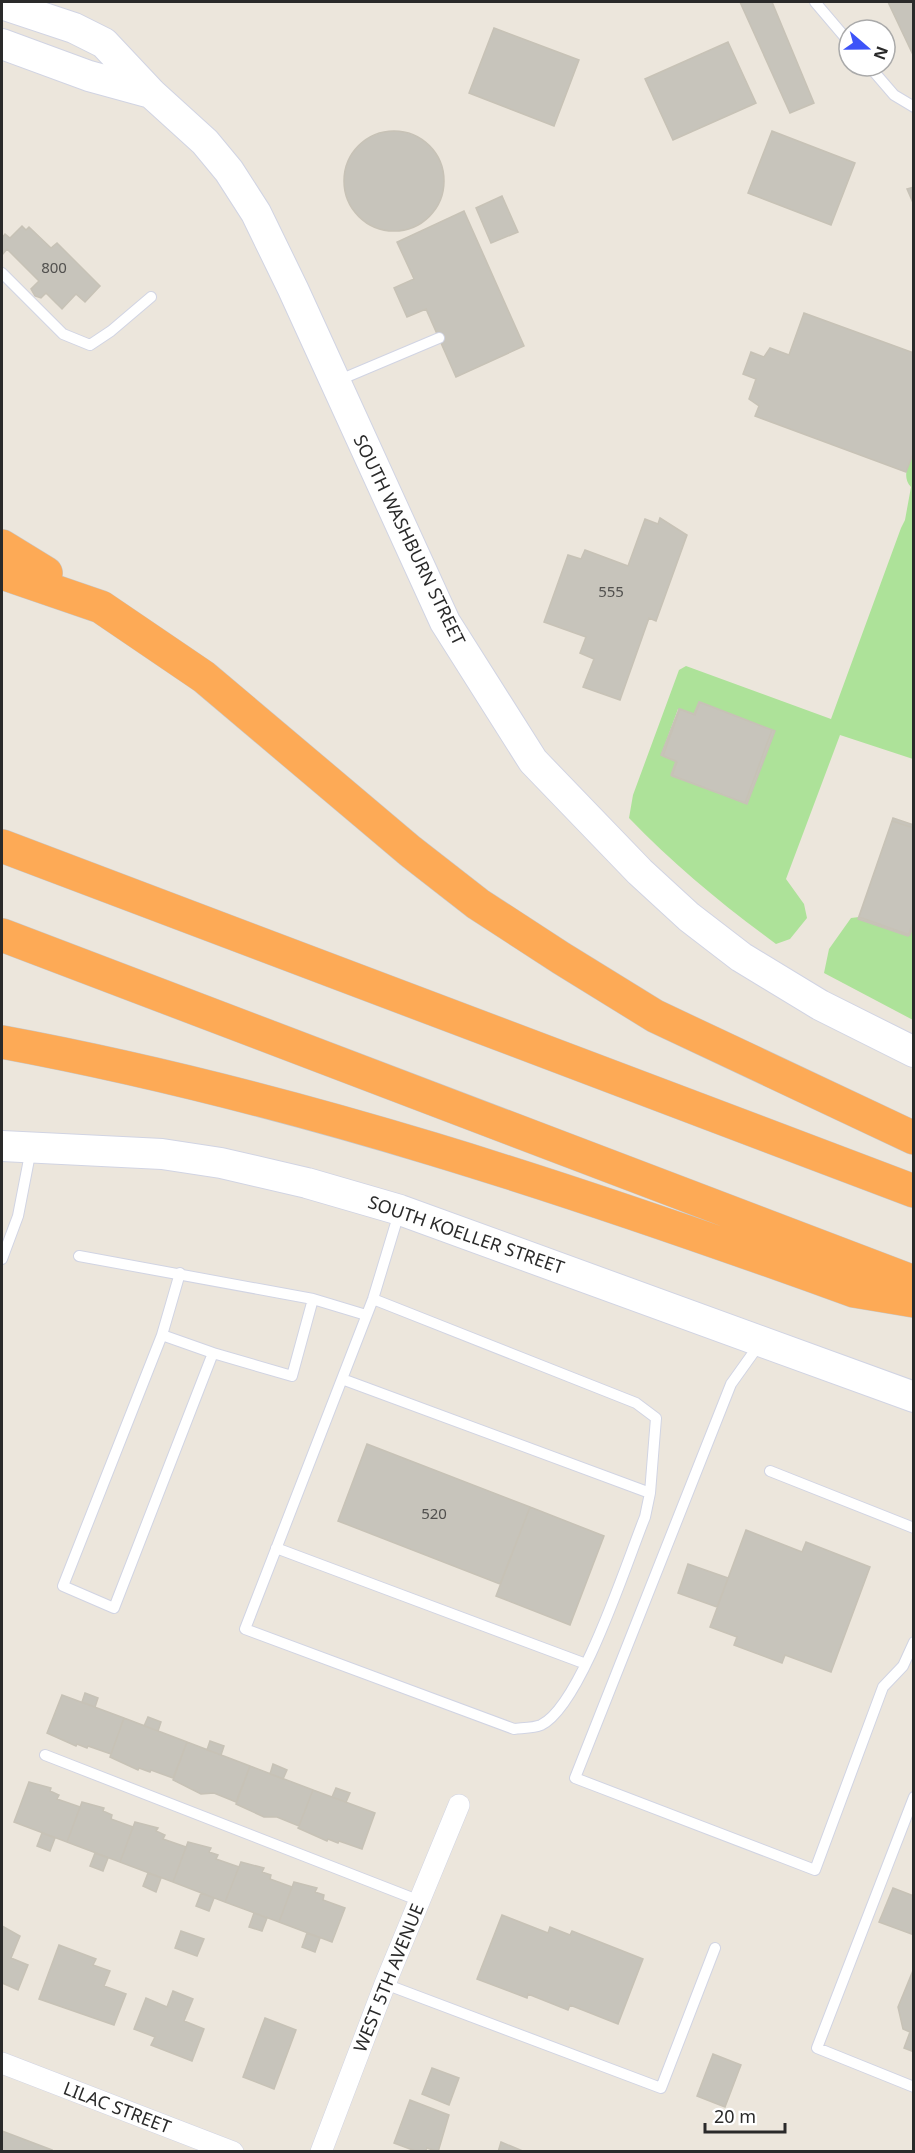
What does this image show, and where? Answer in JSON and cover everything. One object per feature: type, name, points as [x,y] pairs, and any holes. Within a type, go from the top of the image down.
[{"type":"highway","points":[[2,546],[101,607],[204,676],[410,851],[478,904],[656,1016],[914,1138]]},
{"type":"highway","points":[[2,573],[101,607]]},
{"type":"highway","points":[[2,846],[914,1191]]},
{"type":"highway","points":[[2,935],[914,1281]]},
{"type":"highway","points":[[2,1042],[109,1062],[231,1091],[423,1145],[854,1291],[914,1301]]},
{"type":"street","name":"SOUTH WASHBURN STREET","points":[[2,4],[74,28],[104,43],[151,93],[205,142],[239,185],[275,251],[445,622],[533,762],[640,872],[689,917],[741,957],[820,1005],[914,1052]]},
{"type":"street","name":"SOUTH WASHBURN STREET","points":[[2,44],[88,76],[151,93]]},
{"type":"street","name":"SOUTH KOELLER STREET","points":[[2,1146],[162,1154],[221,1163],[307,1183],[400,1210],[914,1397]]},
{"type":"street","name":"WEST 5TH AVENUE","points":[[321,2151],[385,1984],[459,1805]]},
{"type":"street","name":"LILAC STREET","points":[[2,2063],[233,2151]]},
{"type":"lane","points":[[815,2],[837,28]]},
{"type":"lane","points":[[879,78],[894,95],[914,107]]},
{"type":"lane","points":[[2,273],[63,334],[90,345],[111,331],[151,297]]},
{"type":"lane","points":[[336,382],[439,338]]},
{"type":"lane","points":[[2,1259],[18,1216],[31,1146]]},
{"type":"lane","points":[[373,1299],[636,1403],[656,1418],[650,1493],[645,1517],[586,1664],[560,1709],[541,1725],[514,1730],[245,1629],[373,1299],[400,1210]]},
{"type":"lane","points":[[79,1257],[180,1273],[313,1299],[366,1315]]},
{"type":"lane","points":[[180,1273],[162,1335],[63,1586],[114,1608],[213,1353]]},
{"type":"lane","points":[[162,1335],[213,1353],[292,1376],[313,1299]]},
{"type":"lane","points":[[762,1341],[731,1384],[575,1778],[815,1870],[883,1688],[908,1669],[914,1642]]},
{"type":"lane","points":[[342,1379],[650,1493]]},
{"type":"lane","points":[[770,1471],[914,1528]]},
{"type":"lane","points":[[276,1548],[586,1664]]},
{"type":"lane","points":[[45,1755],[420,1901]]},
{"type":"lane","points":[[914,1797],[817,2048],[914,2087]]},
{"type":"lane","points":[[385,1984],[661,2088],[715,1948]]},
{"type":"green space","points":[[913,451],[913,759],[840,735],[786,879],[804,904],[807,918],[790,939],[776,944],[700,884],[629,818],[633,795],[679,670],[686,666],[831,719],[905,520],[911,487],[906,474]],"holes":[[[700,703],[775,731],[747,804],[671,775],[676,761],[661,755],[678,709],[695,715]]]},
{"type":"green space","points":[[851,918],[913,924],[913,1020],[824,973],[829,949]]},
{"type":"building","points":[[740,2],[772,2],[814,103],[790,113]]},
{"type":"building","points":[[888,2],[914,2],[914,57],[897,18]]},
{"type":"building","points":[[494,28],[579,60],[554,126],[469,93]]},
{"type":"building","points":[[728,42],[756,103],[673,140],[645,79]]},
{"type":"building","points":[[394,131],[422,139],[436,153],[444,181],[436,209],[422,223],[394,231],[366,223],[352,209],[344,181],[352,153],[366,139]]},
{"type":"building","points":[[772,131],[855,163],[831,225],[748,193]]},
{"type":"building","points":[[914,187],[914,205],[907,189]]},
{"type":"building","points":[[502,196],[518,232],[491,243],[476,208]]},
{"type":"building","points":[[464,211],[524,346],[456,377],[426,309],[407,317],[394,288],[414,279],[397,242]]},
{"type":"building","points":[[22,226],[26,230],[29,227],[51,248],[57,243],[100,286],[85,302],[76,294],[62,309],[46,293],[41,298],[35,296],[31,289],[39,281],[7,249],[2,255],[2,238],[5,234],[10,238]]},
{"type":"building","points":[[804,313],[914,353],[914,451],[906,472],[755,416],[759,406],[749,399],[756,379],[743,374],[751,352],[764,357],[770,348],[789,355]]},
{"type":"building","points":[[660,518],[687,535],[656,621],[649,618],[620,700],[583,687],[594,659],[580,653],[586,637],[544,622],[568,555],[581,559],[585,550],[628,566],[645,519],[658,524]]},
{"type":"building","points":[[699,702],[772,730],[745,803],[672,776],[677,762],[663,756],[680,709],[694,714]]},
{"type":"building","points":[[700,702],[775,731],[747,804],[671,775],[676,761],[661,755],[679,709],[695,715]]},
{"type":"building","points":[[893,818],[914,825],[914,924],[910,935],[859,917]]},
{"type":"building","points":[[892,821],[914,828],[914,920],[908,936],[858,919]]},
{"type":"building","points":[[367,1444],[530,1507],[500,1584],[338,1521]]},
{"type":"building","points":[[530,1507],[604,1536],[570,1625],[496,1596]]},
{"type":"building","points":[[746,1530],[802,1552],[806,1542],[870,1567],[831,1672],[785,1655],[782,1663],[734,1645],[737,1637],[710,1627]]},
{"type":"building","points":[[688,1564],[728,1578],[717,1607],[678,1593]]},
{"type":"building","points":[[85,1693],[98,1698],[95,1707],[82,1702]]},
{"type":"building","points":[[62,1695],[124,1718],[111,1754],[88,1746],[87,1748],[77,1744],[76,1746],[47,1733]]},
{"type":"building","points":[[148,1717],[161,1722],[158,1731],[144,1726]]},
{"type":"building","points":[[124,1718],[187,1742],[173,1778],[151,1770],[150,1772],[139,1768],[138,1770],[110,1757]]},
{"type":"building","points":[[210,1741],[224,1746],[221,1755],[207,1750]]},
{"type":"building","points":[[187,1742],[250,1766],[236,1802],[214,1793],[201,1794],[173,1780]]},
{"type":"building","points":[[273,1764],[287,1770],[283,1779],[270,1774]]},
{"type":"building","points":[[250,1766],[313,1790],[299,1826],[277,1817],[264,1817],[236,1804]]},
{"type":"building","points":[[29,1782],[51,1788],[50,1791],[59,1795],[57,1799],[80,1807],[67,1842],[14,1822]]},
{"type":"building","points":[[336,1788],[350,1793],[346,1802],[332,1797]]},
{"type":"building","points":[[313,1790],[375,1813],[362,1849],[339,1841],[338,1843],[328,1839],[327,1841],[298,1828]]},
{"type":"building","points":[[82,1802],[104,1808],[103,1811],[112,1815],[111,1819],[133,1827],[120,1862],[67,1842]]},
{"type":"building","points":[[135,1822],[158,1828],[156,1831],[165,1835],[163,1839],[186,1847],[173,1882],[120,1862]]},
{"type":"building","points":[[42,1833],[55,1838],[50,1851],[37,1846]]},
{"type":"building","points":[[188,1842],[211,1848],[209,1852],[218,1855],[216,1859],[239,1867],[225,1902],[173,1882]]},
{"type":"building","points":[[95,1853],[108,1858],[103,1871],[90,1866]]},
{"type":"building","points":[[241,1862],[264,1868],[262,1872],[271,1875],[270,1879],[292,1887],[279,1922],[225,1902]]},
{"type":"building","points":[[148,1873],[161,1878],[156,1892],[143,1886]]},
{"type":"building","points":[[294,1882],[317,1888],[315,1892],[324,1895],[323,1900],[345,1908],[332,1942],[279,1922]]},
{"type":"building","points":[[893,1888],[914,1896],[914,1935],[879,1922]]},
{"type":"building","points":[[201,1893],[214,1898],[209,1911],[196,1906]]},
{"type":"building","points":[[254,1913],[267,1918],[262,1931],[249,1927]]},
{"type":"building","points":[[502,1915],[548,1933],[550,1927],[570,1935],[572,1931],[643,1959],[618,2024],[570,2005],[568,2010],[528,1994],[527,1998],[477,1979]]},
{"type":"building","points":[[2,1926],[20,1936],[11,1958],[28,1965],[18,1990],[2,1983]]},
{"type":"building","points":[[181,1931],[204,1939],[197,1956],[175,1948]]},
{"type":"building","points":[[307,1933],[320,1938],[315,1952],[302,1947]]},
{"type":"building","points":[[59,1945],[96,1959],[93,1965],[110,1971],[104,1986],[126,1994],[114,2025],[39,1999]]},
{"type":"building","points":[[914,1968],[914,2052],[904,2048],[910,2032],[903,2029],[898,2007]]},
{"type":"building","points":[[173,1991],[193,1999],[184,2021],[204,2029],[192,2061],[151,2045],[155,2037],[134,2029],[146,1998],[167,2007]]},
{"type":"building","points":[[265,2018],[296,2030],[274,2089],[243,2077]]},
{"type":"building","points":[[713,2054],[741,2065],[725,2107],[697,2096]]},
{"type":"building","points":[[432,2068],[459,2078],[449,2105],[422,2094]]},
{"type":"building","points":[[410,2100],[449,2115],[438,2152],[427,2148],[425,2152],[418,2152],[394,2143]]},
{"type":"building","points":[[2,2131],[52,2150],[51,2152],[2,2152]]},
{"type":"building","points":[[501,2142],[525,2152],[498,2152]]}]
